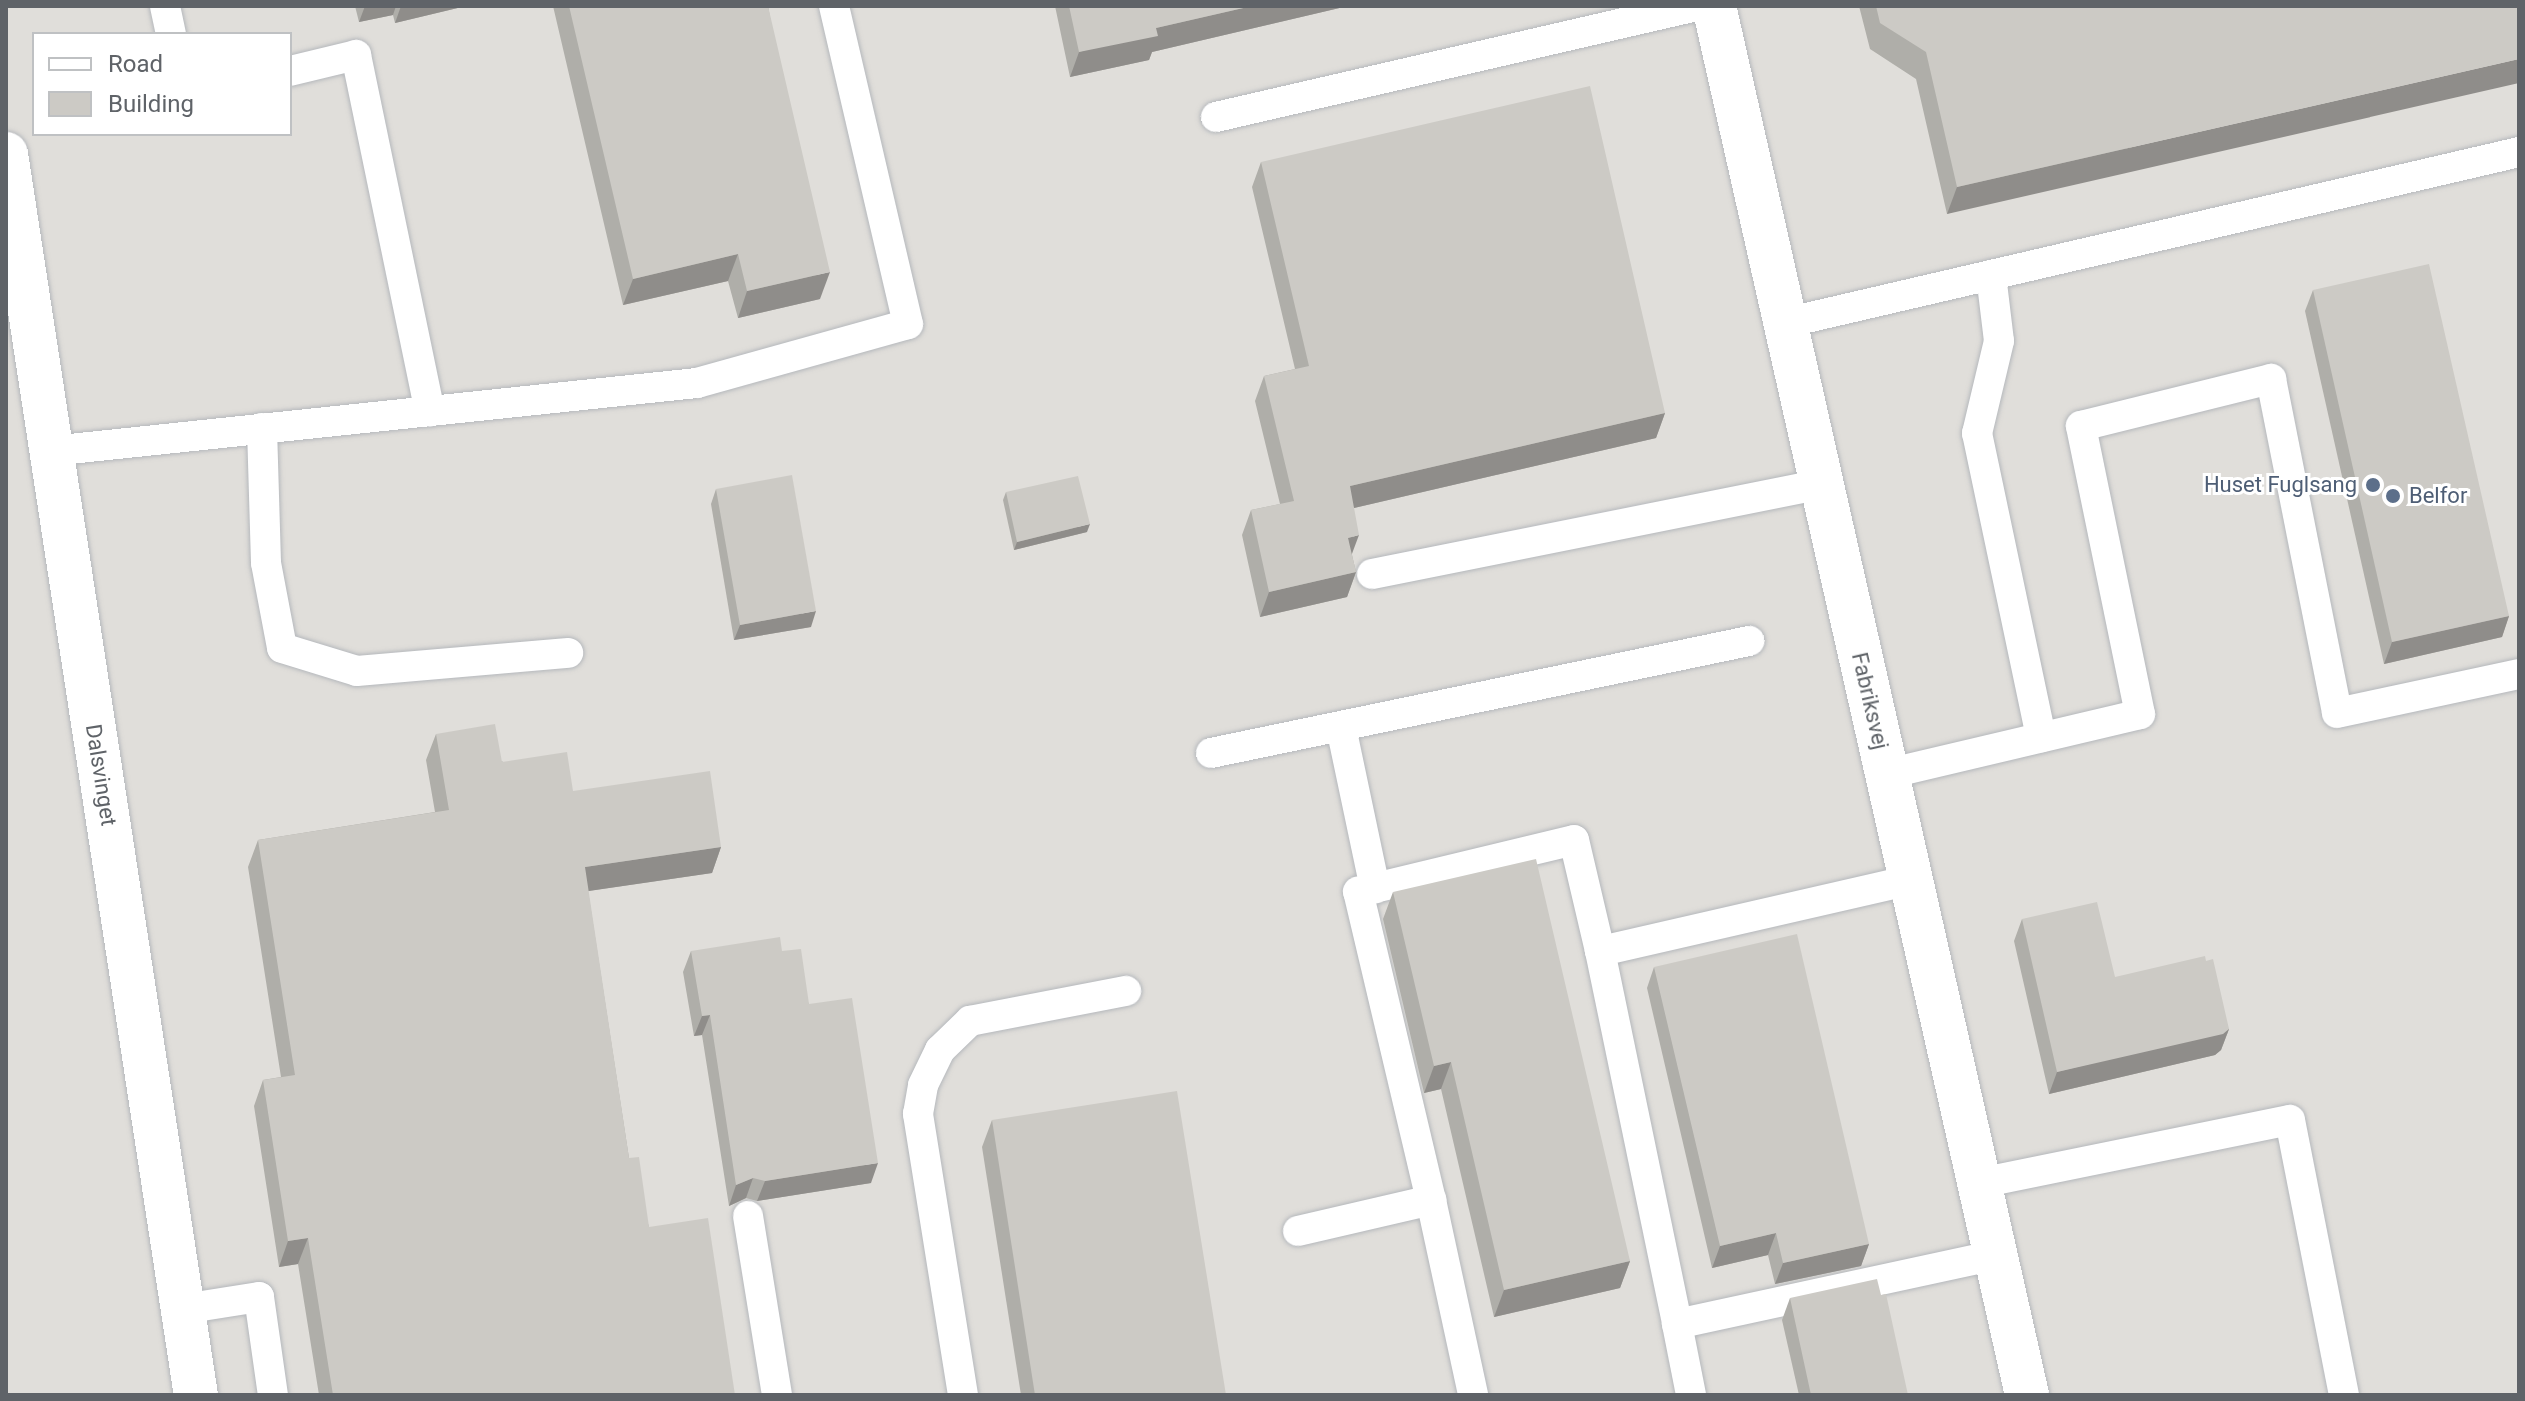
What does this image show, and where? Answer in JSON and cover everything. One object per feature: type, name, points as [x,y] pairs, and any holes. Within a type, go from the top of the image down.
[{"type":"street","name":"Fabriksvej","points":[[1714,6],[2027,1395]]},
{"type":"street","name":"Dalsvinget","points":[[6,154],[196,1395]]},
{"type":"lane","points":[[165,6],[171,32]]},
{"type":"lane","points":[[51,451],[697,383],[908,324],[834,6]]},
{"type":"lane","points":[[1216,117],[1697,6]]},
{"type":"lane","points":[[292,71],[356,55],[430,411]]},
{"type":"lane","points":[[1785,323],[2519,152]]},
{"type":"lane","points":[[1991,275],[1999,341],[1977,433],[2041,737]]},
{"type":"lane","points":[[1887,774],[2140,714],[2081,426],[2271,379],[2337,713],[2519,674]]},
{"type":"lane","points":[[262,428],[266,563],[282,648],[357,671],[568,653]]},
{"type":"lane","points":[[1372,574],[1821,484]]},
{"type":"lane","points":[[1211,753],[1749,641]]},
{"type":"lane","points":[[1341,727],[1375,888]]},
{"type":"lane","points":[[1473,1395],[1431,1200],[1358,892],[1574,840],[1600,951],[1691,1395]]},
{"type":"lane","points":[[1600,951],[1911,880]]},
{"type":"lane","points":[[963,1395],[918,1114],[923,1085],[940,1050],[970,1021],[1126,991]]},
{"type":"lane","points":[[1980,1183],[2290,1120],[2344,1395]]},
{"type":"lane","points":[[1298,1231],[1431,1200]]},
{"type":"lane","points":[[748,1216],[777,1395]]},
{"type":"lane","points":[[1677,1324],[1995,1255]]},
{"type":"lane","points":[[183,1309],[259,1297],[273,1395]]},
{"type":"shaded area","points":[[6,6],[2519,6],[2519,1395],[6,1395]]},
{"type":"building","points":[[569,6],[768,6],[830,272],[747,291],[738,254],[633,279]]},
{"type":"building","points":[[1069,6],[1252,6],[1156,28],[1158,36],[1079,52]]},
{"type":"building","points":[[1876,6],[2519,6],[2519,59],[1957,187],[1926,52],[1880,23]]},
{"type":"building","points":[[1590,86],[1665,413],[1350,486],[1359,535],[1348,538],[1356,572],[1269,592],[1251,510],[1294,501],[1264,376],[1309,366],[1261,162]]},
{"type":"building","points":[[2429,264],[2509,616],[2392,642],[2313,290]]},
{"type":"building","points":[[792,475],[816,611],[740,625],[716,489]]},
{"type":"building","points":[[1078,476],[1090,524],[1017,542],[1006,492]]},
{"type":"building","points":[[495,724],[502,762],[567,752],[573,791],[710,771],[721,847],[585,867],[629,1158],[639,1157],[649,1227],[708,1218],[735,1395],[333,1395],[308,1238],[288,1241],[263,1080],[295,1075],[258,840],[449,810],[436,734]]},
{"type":"building","points":[[1536,859],[1630,1261],[1504,1290],[1451,1062],[1434,1066],[1393,892]]},
{"type":"building","points":[[2097,902],[2115,977],[2205,956],[2206,961],[2213,959],[2229,1029],[2223,1034],[2057,1072],[2022,919]]},
{"type":"building","points":[[1797,934],[1869,1244],[1783,1263],[1776,1233],[1720,1246],[1654,967]]},
{"type":"building","points":[[780,937],[782,951],[801,949],[809,1004],[852,998],[878,1163],[765,1181],[753,1178],[736,1185],[710,1015],[702,1016],[691,951]]},
{"type":"building","points":[[1177,1091],[1226,1395],[1035,1395],[992,1120]]},
{"type":"building","points":[[1877,1279],[1881,1295],[1886,1294],[1908,1395],[1811,1395],[1790,1298]]},
{"type":"place","name":"Huset Fuglsang","points":[[2373,485]]},
{"type":"place","name":"Belfor","points":[[2393,496]]}]
